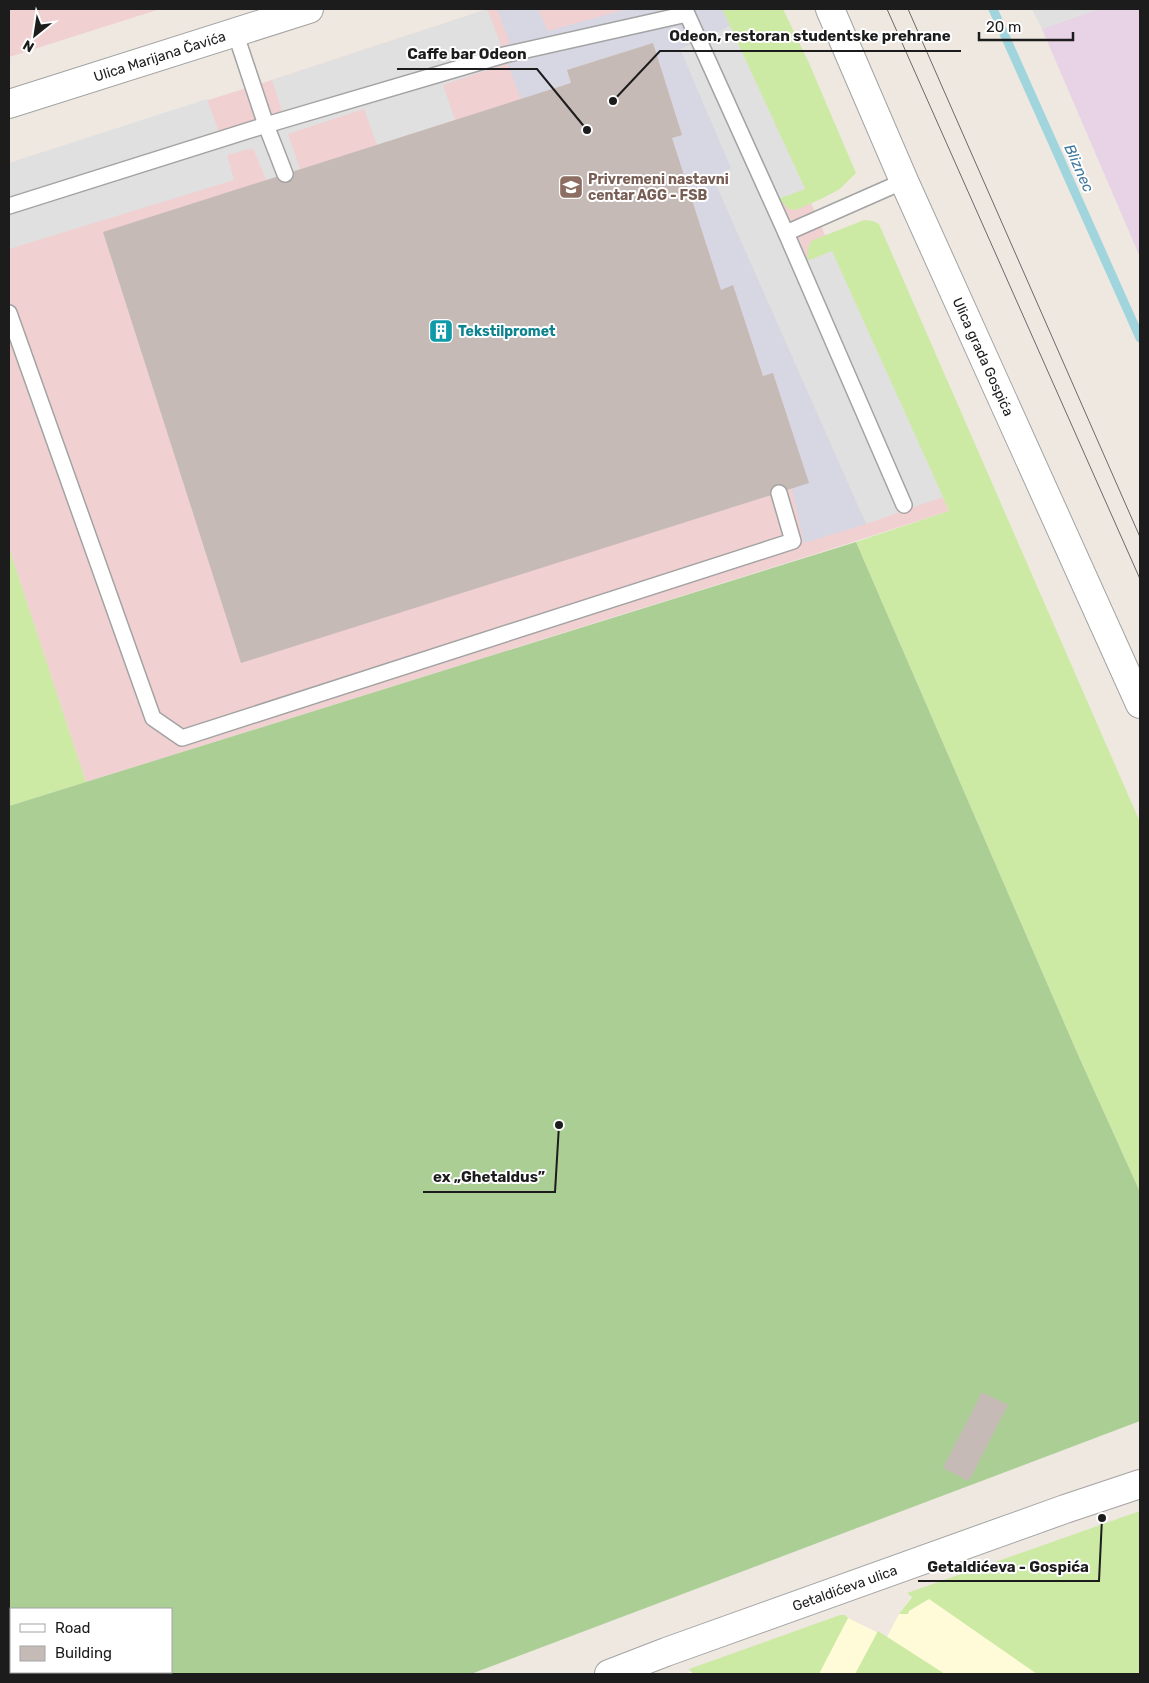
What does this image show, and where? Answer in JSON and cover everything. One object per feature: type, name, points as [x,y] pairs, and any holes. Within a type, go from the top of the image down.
[{"type":"street","name":"Ulica Marijana Čavića","points":[[9,104],[235,32],[278,13],[309,9]]},
{"type":"street","name":"Ulica grada Gospića","points":[[830,9],[904,181],[1140,704]]},
{"type":"street","name":"Getaldićeva ulica","points":[[609,1674],[1065,1509],[1140,1484]]},
{"type":"lane","points":[[9,206],[266,125],[504,55],[688,14],[786,233],[904,505]]},
{"type":"lane","points":[[235,32],[266,125],[285,174]]},
{"type":"lane","points":[[786,233],[904,181]]},
{"type":"lane","points":[[9,313],[153,718],[182,738],[793,541],[778,492]]},
{"type":"shaded area","points":[[9,9],[160,9],[9,57]]},
{"type":"shaded area","points":[[487,9],[508,63],[443,85],[455,120],[377,145],[364,109],[288,134],[300,169],[266,180],[253,148],[227,155],[234,180],[9,249],[9,163],[207,99],[219,132],[263,118],[282,111],[272,80]]},
{"type":"shaded area","points":[[488,9],[722,9],[949,511],[86,782],[9,548],[9,163]]},
{"type":"shaded area","points":[[497,9],[538,9],[548,31],[627,9],[722,9],[730,26],[680,49],[731,168],[713,178],[866,524],[804,543],[792,488],[808,482],[773,373],[763,376],[733,286],[721,290],[672,138],[682,135],[653,43],[567,70],[571,83],[521,99],[501,47],[510,43]]},
{"type":"shaded area","points":[[1032,9],[1098,9],[1042,29]]},
{"type":"shaded area","points":[[1098,9],[1140,9],[1140,257],[1042,29]]},
{"type":"shaded area","points":[[730,26],[805,189],[778,199],[807,261],[832,251],[943,497],[866,524],[713,178],[730,168],[680,49]]},
{"type":"shaded area","points":[[1140,1517],[1140,1674],[685,1674],[729,1657],[848,1618],[887,1637],[899,1614],[912,1596]]},
{"type":"green space","points":[[722,9],[783,9],[809,63],[856,173],[840,189],[796,210],[789,209],[778,198],[805,189]]},
{"type":"green space","points":[[864,220],[879,224],[1140,822],[1140,1192],[1079,1057],[856,542],[949,511],[832,252],[807,261],[808,248],[811,241]]},
{"type":"green space","points":[[856,542],[1079,1057],[1140,1192],[1140,1421],[471,1674],[37,1674],[172,1673],[172,1608],[10,1608],[10,1613],[9,1610],[9,806]]},
{"type":"green space","points":[[9,548],[86,782],[9,806]]},
{"type":"green space","points":[[1140,1511],[1140,1674],[1037,1674],[929,1599],[909,1611],[908,1614],[899,1614],[912,1597],[907,1593]]},
{"type":"green space","points":[[840,1615],[845,1615],[848,1618],[819,1674],[693,1674],[689,1669]]},
{"type":"green space","points":[[878,1631],[945,1674],[855,1674]]},
{"type":"building","name":"Tekstilpromet","points":[[653,43],[682,135],[672,138],[721,290],[733,285],[763,376],[773,373],[809,483],[241,663],[103,232],[571,83],[567,70]]},
{"type":"building","points":[[982,1392],[1008,1405],[969,1481],[943,1468]]},
{"type":"waterway","name":"Bliznec","points":[[993,9],[1140,338]]},
{"type":"tram line","points":[[887,9],[1140,579]]},
{"type":"tram line","points":[[908,9],[1140,537]]},
{"type":"place","name":"Odeon, restoran studentske prehrane","points":[[613,101]]},
{"type":"place","name":"Caffe bar Odeon","points":[[587,130]]},
{"type":"place","name":"Privremeni nastavni centar AGG - FSB","points":[[571,187]]},
{"type":"place","name":"Tekstilpromet","points":[[441,331]]},
{"type":"place","name":"ex „Ghetaldus”","points":[[559,1125]]},
{"type":"place","name":"Getaldićeva - Gospića","points":[[1102,1518]]}]
